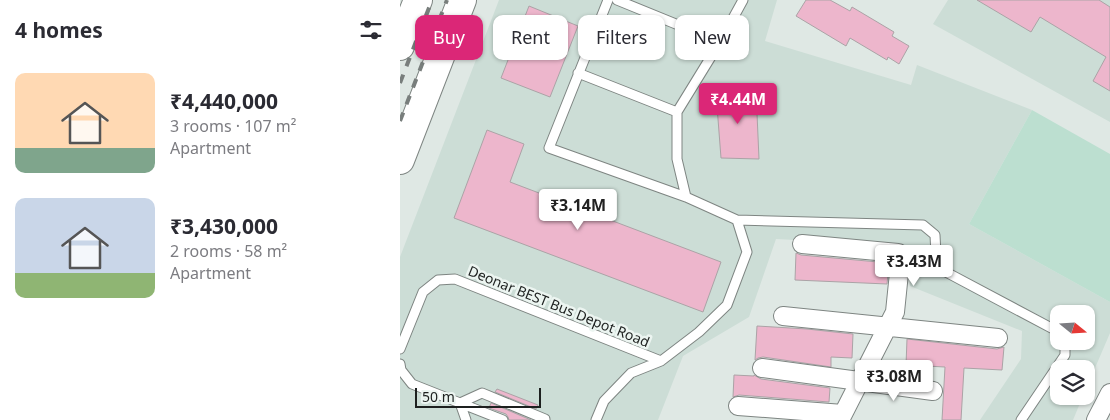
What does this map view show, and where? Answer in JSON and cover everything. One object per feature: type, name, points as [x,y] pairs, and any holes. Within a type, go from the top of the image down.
[{"type":"highway","points":[[400,46],[418,0]]},
{"type":"highway","points":[[400,160],[462,0]]},
{"type":"street","points":[[738,406],[842,417],[895,312],[900,263],[898,253],[802,244]]},
{"type":"street","points":[[783,316],[998,338]]},
{"type":"street","points":[[762,368],[932,391]]},
{"type":"street","points":[[1096,420],[1110,393]]},
{"type":"lane","points":[[608,0],[549,148],[686,197],[737,220],[923,225],[935,235],[936,255],[944,272],[1050,327]]},
{"type":"lane","points":[[618,0],[675,23]]},
{"type":"lane","points":[[735,15],[743,0]]},
{"type":"lane","points":[[686,197],[677,159],[677,112],[709,60]]},
{"type":"lane","points":[[578,73],[677,112]]},
{"type":"lane","name":"Deonar BEST Bus Depot Road","points":[[596,420],[604,402],[631,373],[661,361],[699,332],[727,305],[747,252],[737,220]]},
{"type":"lane","name":"Deonar BEST Bus Depot Road","points":[[400,349],[423,292],[438,280],[455,279],[661,361]]},
{"type":"lane","points":[[1021,420],[1065,355],[1065,350]]},
{"type":"lane","points":[[400,364],[400,370],[412,384],[503,420]]},
{"type":"lane","points":[[460,403],[482,393],[545,420]]},
{"type":"lane","points":[[460,403],[466,420]]},
{"type":"shaded area","points":[[499,0],[777,0],[765,41],[911,85],[917,65],[1032,110],[969,224],[1110,302],[1110,333],[1095,368],[1095,360],[1050,360],[1050,405],[1079,405],[1073,420],[980,420],[1021,359],[1022,331],[910,286],[907,246],[776,239],[749,317],[683,356],[658,420],[400,420],[400,257],[476,60],[483,60],[483,42],[493,16],[493,60],[568,60],[568,15],[493,15]]},
{"type":"shaded area","points":[[948,0],[1110,0],[1110,122],[933,24]]},
{"type":"green space","points":[[1032,110],[1110,154],[1110,302],[969,224]]},
{"type":"building","points":[[806,0],[830,0],[850,11],[852,7],[894,32],[892,36],[909,46],[899,64],[888,57],[887,60],[850,38],[846,46],[796,16]]},
{"type":"building","points":[[977,0],[1099,0],[1110,7],[1110,91],[1093,81],[1106,57],[1040,17],[1031,32]]},
{"type":"building","points":[[529,6],[551,15],[526,15]]},
{"type":"building","points":[[568,22],[578,26],[568,51]]},
{"type":"building","points":[[508,60],[565,60],[550,97],[501,78]]},
{"type":"building","points":[[756,91],[759,159],[721,158],[716,93]]},
{"type":"building","points":[[487,130],[524,144],[510,182],[721,262],[703,312],[454,218]]},
{"type":"building","points":[[796,253],[889,263],[887,284],[795,280]]},
{"type":"building","points":[[757,326],[853,334],[852,358],[831,357],[831,367],[763,357],[755,360]]},
{"type":"building","points":[[907,339],[997,349],[1004,347],[1002,370],[964,368],[961,420],[942,420],[945,367],[906,365]]},
{"type":"building","points":[[734,375],[754,375],[761,379],[830,388],[829,402],[739,395],[733,397]]},
{"type":"building","points":[[497,389],[538,405],[536,409],[495,392]]},
{"type":"building","points":[[491,403],[531,420],[509,420],[506,414],[489,408]]},
{"type":"railway","points":[[400,83],[432,0]]},
{"type":"railway","points":[[400,121],[447,0]]}]
